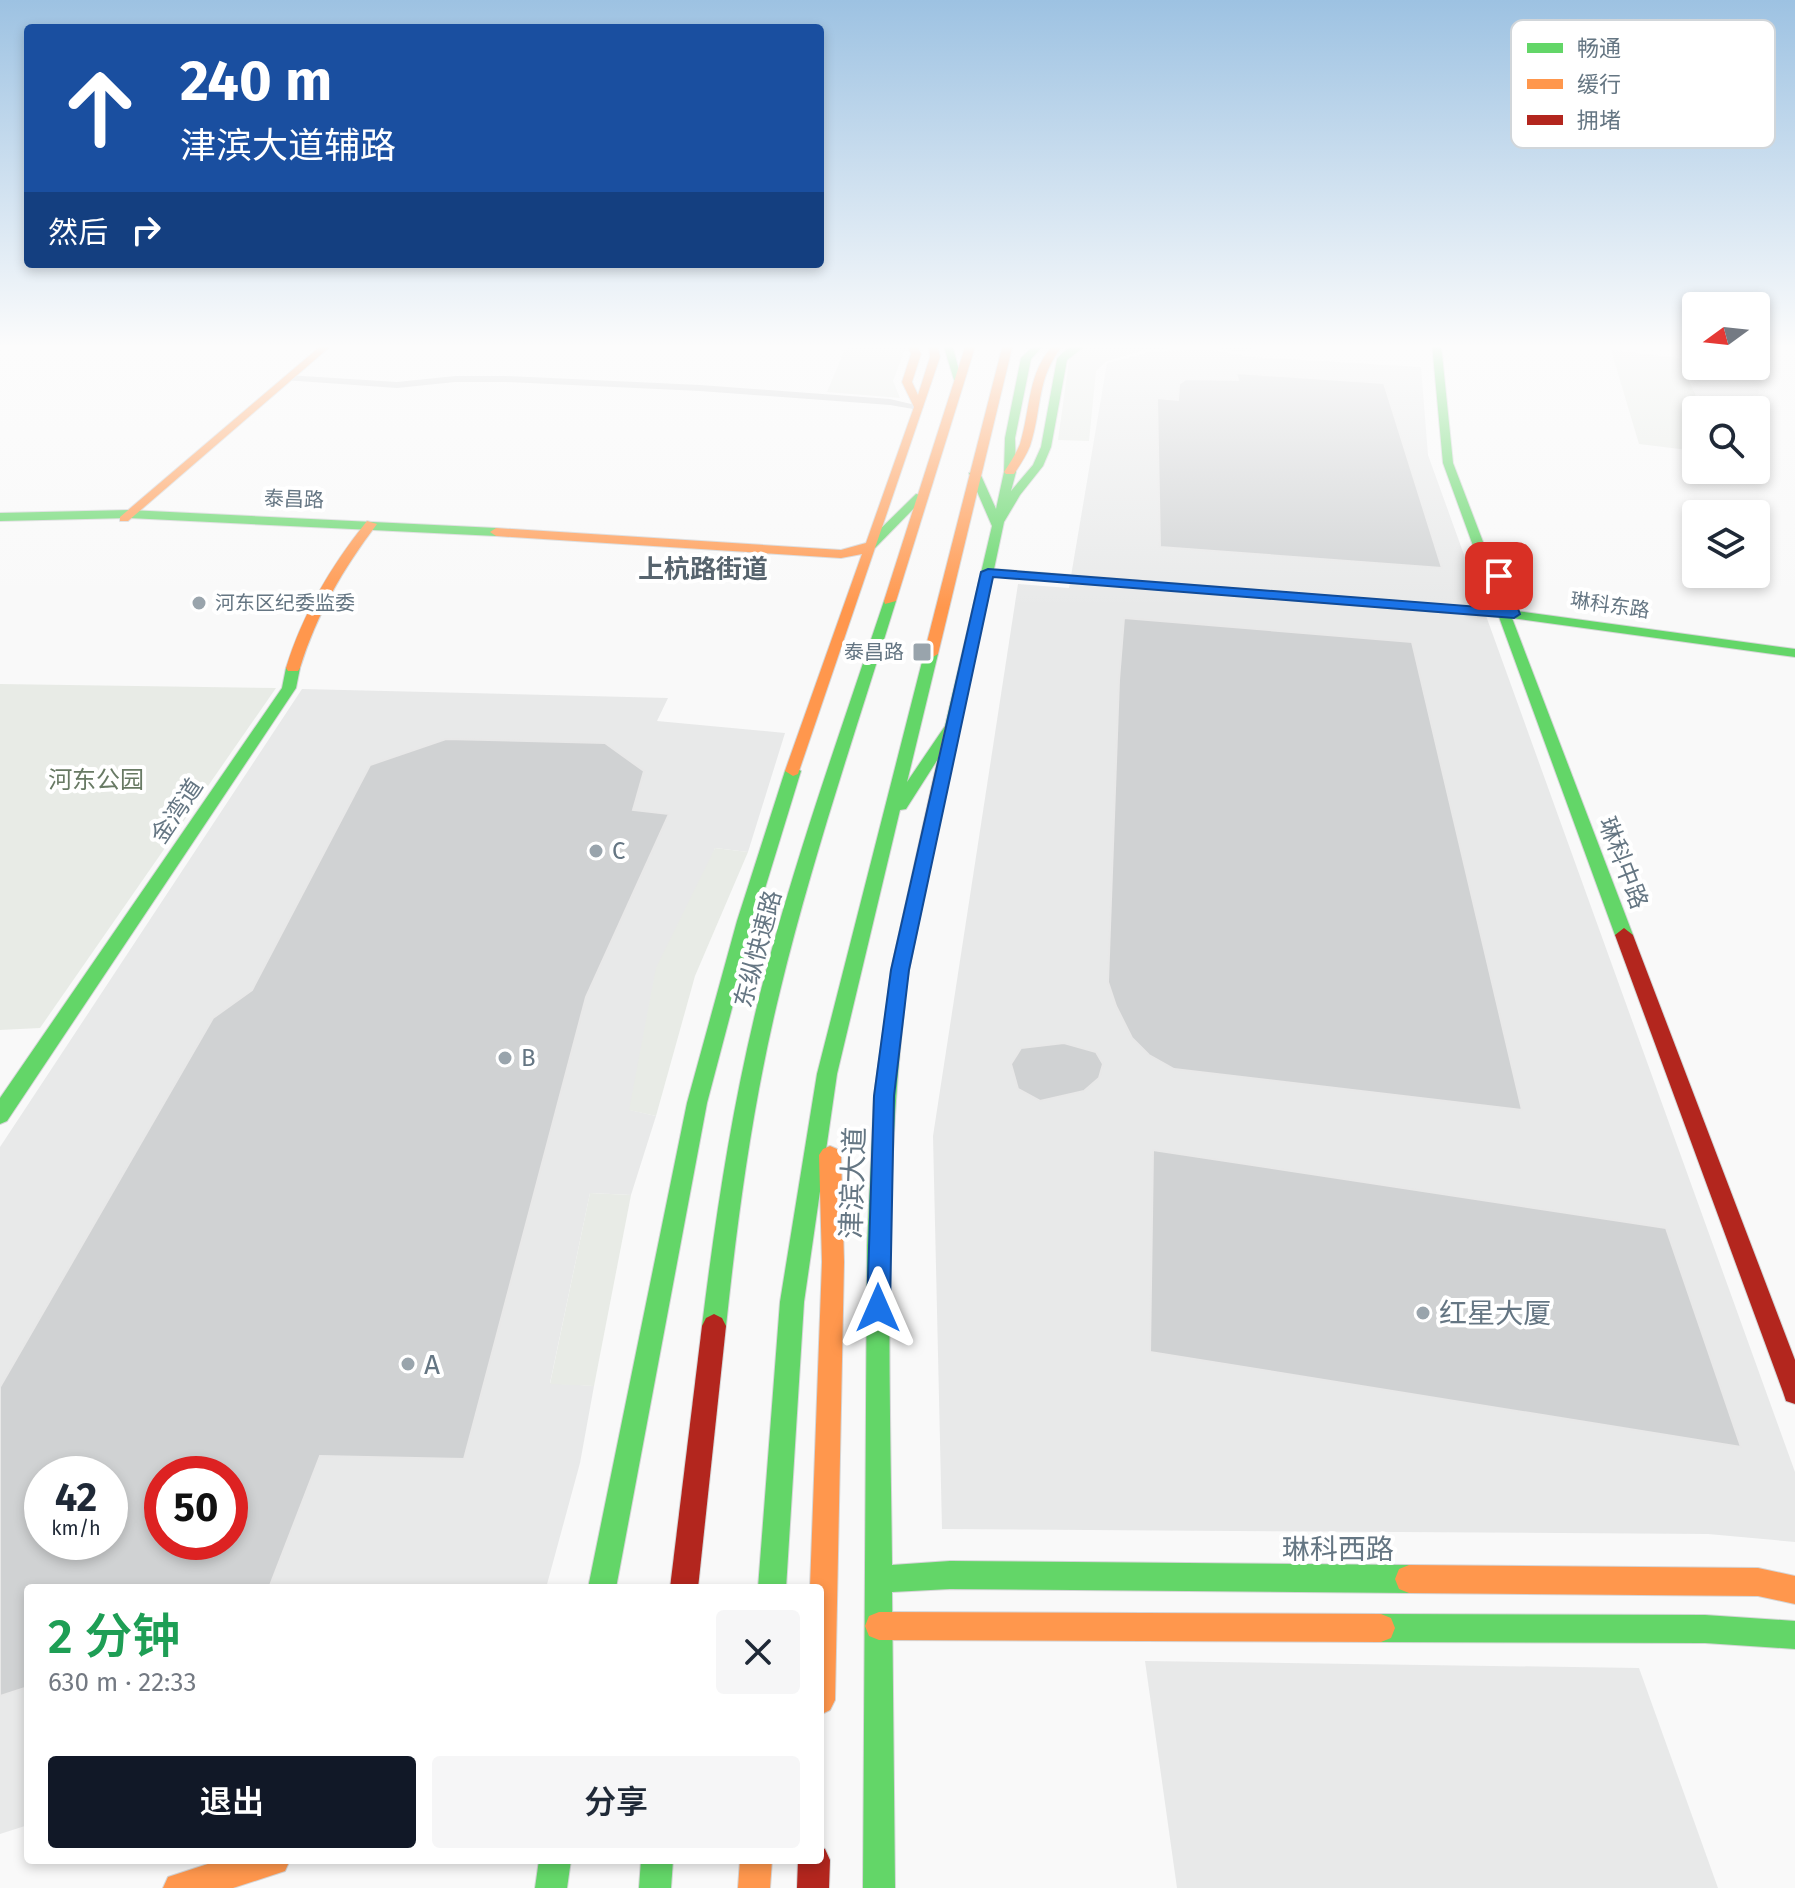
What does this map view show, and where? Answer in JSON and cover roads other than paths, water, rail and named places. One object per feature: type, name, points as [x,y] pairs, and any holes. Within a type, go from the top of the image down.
[{"type":"main road","points":[[127,517],[225,432]]},
{"type":"main road","points":[[603,1584],[712,1039],[780,811],[910,432]]},
{"type":"main road","name":"东纵快速路","points":[[684,1584],[722,1255],[757,1049],[792,911],[943,432]]},
{"type":"main road","points":[[772,1584],[792,1302],[827,1074],[985,432]]},
{"type":"main road","points":[[1010,472],[1011,432]]},
{"type":"main road","points":[[1010,472],[1028,432]]},
{"type":"main road","points":[[997,525],[1038,466],[1049,432]]},
{"type":"main road","name":"琳科中路","points":[[1450,432],[1454,463],[1795,1392]]},
{"type":"main road","name":"津滨大道","points":[[879,1888],[878,1246],[884,1096],[900,970],[1010,472]]},
{"type":"main road","points":[[975,473],[997,525]]},
{"type":"main road","points":[[871,545],[925,491]]},
{"type":"main road","name":"泰昌路","points":[[0,519],[127,517],[368,527],[841,554],[860,551],[871,545]]},
{"type":"main road","name":"泰昌路","points":[[368,527],[834,560],[851,566],[856,571],[858,582]]},
{"type":"main road","name":"金湾道","points":[[0,1115],[289,688],[296,650],[311,610],[368,527]]},
{"type":"main road","name":"琳科东路","points":[[989,566],[1507,608],[1795,643]]},
{"type":"main road","name":"琳科中路","points":[[1507,608],[1795,1349]]},
{"type":"main road","name":"琳科东路","points":[[1507,608],[1795,653]]},
{"type":"main road","points":[[887,825],[952,726]]},
{"type":"main road","points":[[823,1584],[833,1262],[827,1074]]},
{"type":"main road","name":"琳科西路","points":[[879,1579],[950,1575],[1386,1577],[1758,1582],[1795,1590]]},
{"type":"main road","points":[[879,1626],[1705,1629],[1795,1635]]},
{"type":"main road","points":[[179,1888],[260,1864]]},
{"type":"main road","points":[[551,1888],[554,1864]]},
{"type":"main road","points":[[655,1888],[657,1864]]},
{"type":"main road","points":[[754,1888],[756,1864]]},
{"type":"main road","points":[[813,1888],[814,1864]]},
{"type":"place","name":"河东区纪委监委","points":[[199,603]]},
{"type":"place","name":"泰昌路","points":[[922,652]]},
{"type":"place","name":"C","points":[[596,851]]},
{"type":"place","name":"B","points":[[505,1058]]},
{"type":"place","name":"红星大厦","points":[[1423,1313]]},
{"type":"place","name":"A","points":[[408,1364]]},
{"type":"district","name":"上杭路街道","points":[[703,569]]},
{"type":"park label","name":"河东公园","points":[[96,780]]}]
